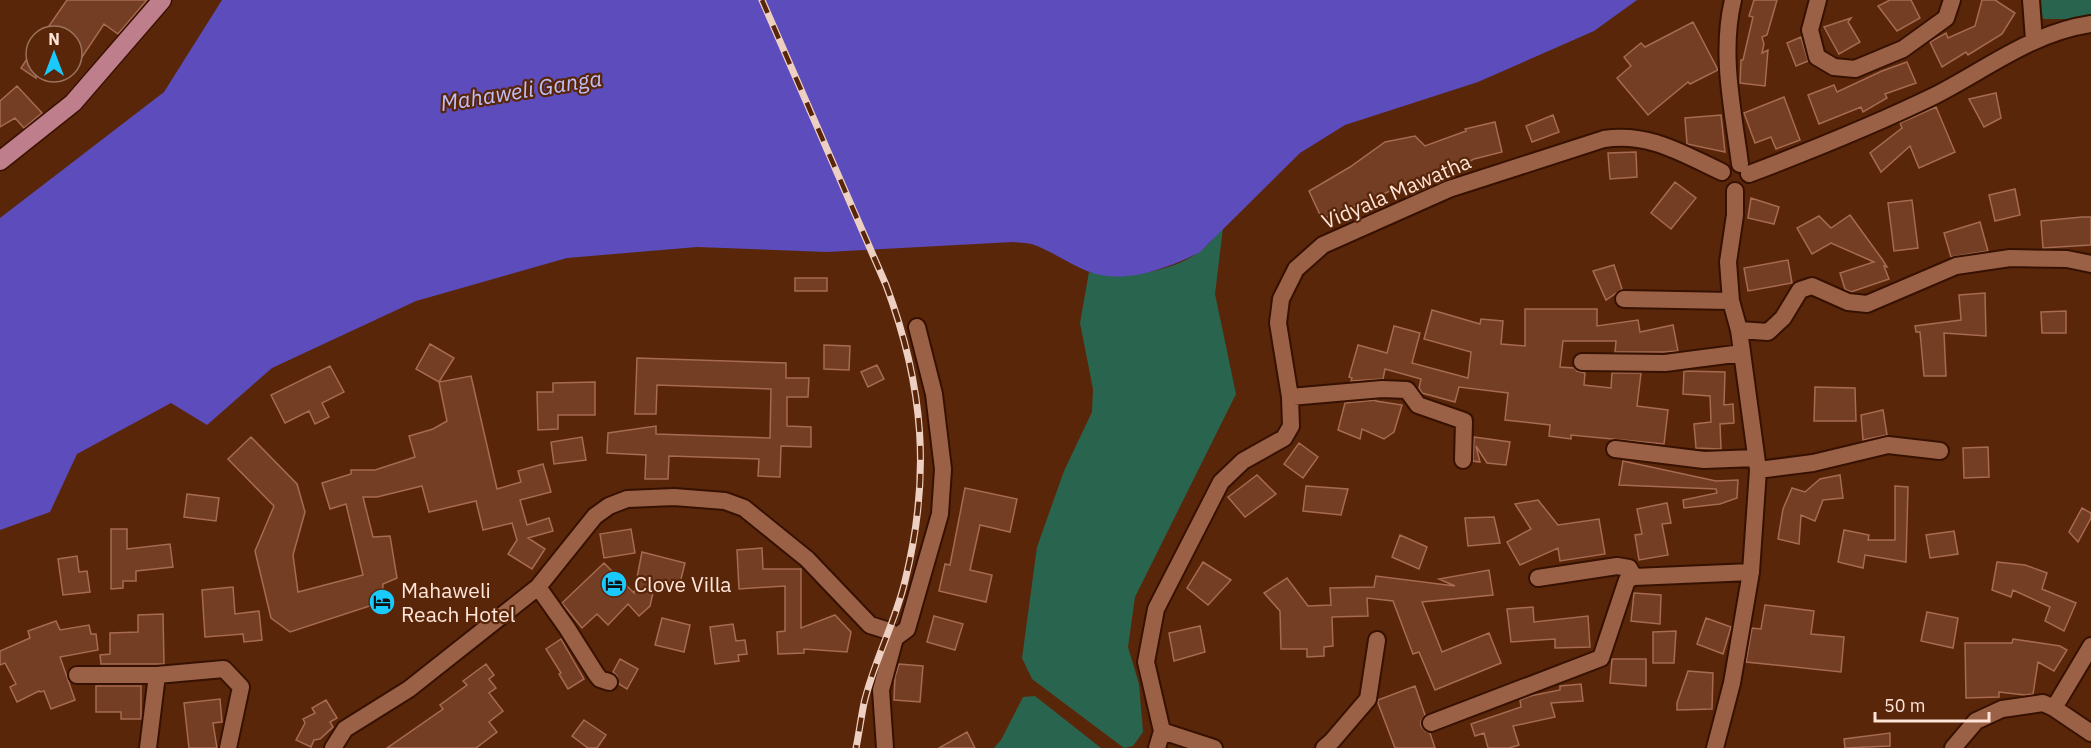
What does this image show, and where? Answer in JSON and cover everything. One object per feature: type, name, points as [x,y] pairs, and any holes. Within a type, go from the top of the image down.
[{"type":"main road","points":[[0,161],[73,103],[162,0]]},
{"type":"street","points":[[1733,0],[1727,24],[1728,75],[1746,186],[1735,191]]},
{"type":"street","points":[[1818,0],[1810,30],[1817,57],[1834,67],[1855,69],[1903,49],[1946,18],[1952,0]]},
{"type":"street","points":[[2031,0],[2034,40]]},
{"type":"street","points":[[1735,191],[1724,185],[1722,172],[1726,166],[1745,169],[1807,152],[1934,96],[2034,40],[2066,28],[2091,24]]},
{"type":"street","name":"Vidyala Mawatha","points":[[1157,748],[1162,731],[1146,662],[1156,609],[1221,482],[1243,461],[1284,438],[1291,426],[1290,398],[1278,323],[1281,299],[1296,269],[1323,245],[1449,189],[1604,139],[1622,136],[1658,142],[1722,172]]},
{"type":"street","points":[[1716,748],[1732,683],[1751,572],[1757,464],[1739,330],[1731,301],[1728,262],[1735,191]]},
{"type":"street","points":[[1739,330],[1768,332],[1783,318],[1800,290],[1812,286],[1848,302],[1867,304],[1956,266],[2010,258],[2067,259],[2091,264]]},
{"type":"street","points":[[1624,299],[1731,301]]},
{"type":"street","points":[[885,748],[881,690],[895,638],[907,628],[940,514],[943,480],[934,394],[917,327]]},
{"type":"street","points":[[1582,362],[1665,363],[1742,353]]},
{"type":"street","points":[[1290,398],[1382,389],[1407,390],[1418,405],[1464,420],[1462,460]]},
{"type":"street","points":[[1615,449],[1757,464],[1813,463],[1888,445],[1940,451]]},
{"type":"street","points":[[333,748],[345,729],[409,689],[537,587],[595,516],[609,506],[627,499],[674,497],[725,501],[744,508],[807,559],[870,625],[889,631],[895,638]]},
{"type":"street","points":[[1538,578],[1617,566],[1629,568],[1634,577]]},
{"type":"street","points":[[1431,723],[1601,658],[1628,580],[1634,577],[1751,572]]},
{"type":"street","points":[[537,587],[567,628],[596,674],[600,679],[609,682]]},
{"type":"street","points":[[1324,748],[1368,699],[1377,640]]},
{"type":"street","points":[[2054,708],[2091,646]]},
{"type":"street","points":[[77,675],[157,675],[224,669],[241,687],[228,748]]},
{"type":"street","points":[[148,748],[157,675]]},
{"type":"street","points":[[1953,748],[1976,721],[2002,709],[2043,704],[2054,708],[2091,733]]},
{"type":"street","points":[[1162,731],[1214,748]]},
{"type":"green space","points":[[2040,0],[2091,0],[2091,16],[2079,19],[2043,19]]},
{"type":"green space","points":[[1223,228],[1215,294],[1236,394],[1135,597],[1128,647],[1139,684],[1143,732],[1133,746],[1124,748],[1032,679],[1022,658],[1037,547],[1064,471],[1092,412],[1093,389],[1080,323],[1089,272],[1132,274],[1176,265],[1203,249]]},
{"type":"green space","points":[[1035,696],[1101,748],[994,748],[1001,740],[1023,697]]},
{"type":"water","name":"Mahaweli Ganga","points":[[222,0],[1637,0],[1594,31],[1478,82],[1345,125],[1300,153],[1200,252],[1160,269],[1130,276],[1101,275],[1087,271],[1037,246],[1013,242],[827,252],[697,247],[567,258],[416,301],[272,368],[207,425],[171,403],[77,454],[50,512],[0,530],[0,218],[164,92]]},
{"type":"building","points":[[67,0],[147,0],[118,34],[104,24],[84,54],[84,24],[50,24]]},
{"type":"building","points":[[1754,0],[1777,0],[1767,35],[1762,37],[1764,44],[1762,53],[1768,50],[1765,86],[1740,83],[1741,60],[1743,60],[1753,17],[1749,16]]},
{"type":"building","points":[[1890,0],[1911,0],[1920,18],[1897,31],[1878,6]]},
{"type":"building","points":[[1982,0],[1995,0],[2015,13],[2002,34],[1968,55],[1966,52],[1942,67],[1930,42],[1946,33],[1948,38],[1975,26]]},
{"type":"building","points":[[1851,18],[1848,22],[1860,42],[1839,54],[1824,27]]},
{"type":"building","points":[[1693,22],[1718,70],[1690,84],[1688,82],[1648,115],[1617,78],[1631,66],[1624,57],[1641,43],[1645,47]]},
{"type":"building","points":[[1801,37],[1808,61],[1796,66],[1787,43]]},
{"type":"building","points":[[1907,62],[1916,83],[1885,94],[1887,98],[1863,112],[1861,107],[1819,124],[1808,95],[1834,85],[1837,92]]},
{"type":"building","points":[[17,86],[42,113],[24,128],[15,118],[0,127],[0,101]]},
{"type":"building","points":[[1996,93],[2001,118],[1984,127],[1969,99]]},
{"type":"building","points":[[1784,97],[1800,140],[1776,149],[1771,137],[1755,143],[1744,113]]},
{"type":"building","points":[[1936,107],[1955,152],[1919,168],[1910,146],[1881,172],[1870,153],[1902,128],[1900,123]]},
{"type":"building","points":[[1553,115],[1559,132],[1532,142],[1526,126]]},
{"type":"building","points":[[1721,115],[1725,152],[1687,144],[1685,118]]},
{"type":"building","points":[[1495,122],[1502,152],[1474,159],[1432,180],[1394,189],[1322,219],[1309,191],[1350,167],[1385,142],[1415,136],[1425,146],[1466,131],[1465,129]]},
{"type":"building","points":[[1636,152],[1637,177],[1610,179],[1608,153]]},
{"type":"building","points":[[1675,182],[1696,198],[1671,229],[1651,213]]},
{"type":"building","points":[[2015,189],[2020,215],[1995,221],[1989,195]]},
{"type":"building","points":[[1751,198],[1779,207],[1774,224],[1748,218]]},
{"type":"building","points":[[1912,200],[1918,248],[1894,251],[1888,203]]},
{"type":"building","points":[[1850,215],[1887,267],[1884,266],[1889,279],[1851,292],[1845,289],[1840,273],[1874,262],[1831,243],[1812,254],[1797,228],[1819,216],[1831,228]]},
{"type":"building","points":[[2091,217],[2091,245],[2043,248],[2041,221]]},
{"type":"building","points":[[1980,222],[1988,251],[1951,257],[1944,233]]},
{"type":"building","points":[[1788,260],[1792,283],[1748,291],[1744,268]]},
{"type":"building","points":[[1614,265],[1622,289],[1606,300],[1593,271]]},
{"type":"building","points":[[795,278],[827,278],[827,291],[795,291]]},
{"type":"building","points":[[1985,293],[1986,336],[1944,333],[1946,376],[1924,376],[1920,332],[1916,332],[1915,326],[1961,320],[1959,295]]},
{"type":"building","points":[[1525,309],[1597,309],[1597,326],[1638,320],[1640,332],[1673,325],[1678,351],[1615,352],[1616,341],[1563,341],[1560,367],[1574,368],[1585,373],[1584,385],[1611,388],[1612,373],[1641,373],[1637,406],[1668,410],[1664,444],[1571,435],[1571,439],[1549,436],[1550,425],[1505,420],[1508,393],[1459,387],[1455,402],[1422,393],[1419,388],[1421,379],[1385,369],[1383,379],[1351,381],[1352,378],[1349,377],[1358,345],[1387,353],[1394,326],[1420,333],[1412,363],[1468,378],[1471,352],[1424,339],[1432,310],[1480,324],[1481,319],[1503,321],[1501,344],[1525,346]]},
{"type":"building","points":[[2066,311],[2066,333],[2042,333],[2041,312]]},
{"type":"building","points":[[430,344],[454,358],[439,382],[416,369]]},
{"type":"building","points":[[824,345],[850,346],[849,370],[824,369]]},
{"type":"building","points":[[637,358],[786,363],[786,378],[809,378],[808,397],[787,397],[787,426],[811,427],[811,447],[781,446],[780,477],[758,476],[759,459],[669,456],[668,479],[645,479],[646,455],[607,453],[608,433],[656,426],[656,434],[770,438],[771,389],[657,385],[656,414],[635,414]]},
{"type":"building","points":[[877,365],[884,379],[868,387],[861,372]]},
{"type":"building","points":[[330,366],[344,392],[322,403],[329,417],[315,424],[309,411],[285,423],[271,395]]},
{"type":"building","points":[[1684,371],[1725,372],[1724,405],[1733,404],[1734,423],[1720,424],[1721,449],[1696,448],[1694,424],[1711,422],[1710,396],[1683,394]]},
{"type":"building","points":[[471,376],[497,489],[521,482],[518,471],[543,464],[551,492],[520,500],[527,525],[549,518],[553,531],[528,538],[545,549],[532,569],[508,554],[517,540],[512,523],[483,530],[476,501],[429,512],[422,486],[377,497],[363,497],[373,537],[390,536],[397,578],[383,584],[382,602],[290,632],[271,618],[255,551],[274,506],[228,459],[251,437],[297,484],[305,512],[293,555],[298,592],[363,575],[346,504],[330,509],[322,483],[351,474],[351,470],[375,470],[415,457],[409,436],[433,429],[447,421],[439,382]]},
{"type":"building","points":[[595,382],[595,415],[558,415],[558,429],[538,430],[537,392],[553,392],[553,383]]},
{"type":"building","points":[[1815,387],[1855,388],[1856,421],[1814,421]]},
{"type":"building","points":[[1376,400],[1402,405],[1394,432],[1384,439],[1362,429],[1360,439],[1338,430],[1345,403]]},
{"type":"building","points":[[1883,410],[1887,435],[1863,440],[1861,415]]},
{"type":"building","points":[[582,437],[586,460],[554,464],[551,442]]},
{"type":"building","points":[[1474,437],[1510,442],[1506,465],[1487,463],[1476,446],[1480,462],[1473,461]]},
{"type":"building","points":[[1299,443],[1318,457],[1303,478],[1284,464]]},
{"type":"building","points":[[1988,447],[1989,477],[1964,478],[1963,448]]},
{"type":"building","points":[[1623,461],[1716,481],[1738,480],[1737,498],[1720,504],[1684,508],[1683,500],[1717,493],[1716,489],[1619,485]]},
{"type":"building","points":[[1257,475],[1276,494],[1245,517],[1228,497]]},
{"type":"building","points":[[1840,475],[1843,498],[1823,500],[1815,521],[1801,515],[1799,544],[1778,539],[1783,509],[1792,488],[1805,492],[1820,479]]},
{"type":"building","points":[[1306,486],[1348,489],[1341,515],[1303,511]]},
{"type":"building","points":[[1895,486],[1908,487],[1906,562],[1865,555],[1863,568],[1838,562],[1844,530],[1869,535],[1868,540],[1895,540]]},
{"type":"building","points":[[965,488],[1017,499],[1010,532],[980,525],[970,570],[992,575],[986,602],[939,591],[945,564],[950,565]]},
{"type":"building","points":[[187,494],[219,498],[216,521],[184,517]]},
{"type":"building","points":[[1538,500],[1558,525],[1599,519],[1605,554],[1560,561],[1558,548],[1520,565],[1507,542],[1531,529],[1515,504]]},
{"type":"building","points":[[1667,503],[1671,523],[1662,524],[1668,555],[1639,560],[1635,535],[1642,534],[1637,509]]},
{"type":"building","points":[[2082,508],[2091,513],[2091,518],[2078,542],[2069,532]]},
{"type":"building","points":[[1494,517],[1500,543],[1468,546],[1465,518]]},
{"type":"building","points":[[111,529],[127,529],[127,549],[170,544],[173,567],[136,571],[136,581],[123,581],[123,588],[111,589]]},
{"type":"building","points":[[631,529],[635,553],[604,558],[600,534]]},
{"type":"building","points":[[1954,531],[1958,554],[1930,558],[1926,535]]},
{"type":"building","points":[[1400,535],[1427,547],[1419,569],[1392,557]]},
{"type":"building","points":[[762,548],[763,569],[801,569],[801,628],[835,615],[851,632],[847,652],[804,649],[804,653],[778,654],[777,632],[785,631],[785,586],[739,589],[737,550]]},
{"type":"building","points":[[642,552],[685,563],[681,579],[668,590],[654,588],[650,606],[639,616],[628,604],[608,625],[597,614],[582,628],[562,603],[604,563],[634,593]]},
{"type":"building","points":[[77,556],[79,572],[87,571],[90,592],[63,595],[58,559]]},
{"type":"building","points":[[1203,562],[1231,580],[1208,605],[1187,588]]},
{"type":"building","points":[[1997,562],[2025,565],[2047,573],[2042,589],[2076,603],[2064,631],[2045,621],[2050,607],[2013,590],[2011,597],[1992,590]]},
{"type":"building","points":[[1489,570],[1493,595],[1422,602],[1442,652],[1489,633],[1501,663],[1435,690],[1419,652],[1413,654],[1393,601],[1367,598],[1368,616],[1332,617],[1333,646],[1324,647],[1324,656],[1307,657],[1307,649],[1281,649],[1280,611],[1264,593],[1287,578],[1308,606],[1331,605],[1330,588],[1374,587],[1376,576],[1455,586],[1439,579]]},
{"type":"building","points":[[233,587],[235,614],[259,611],[262,640],[244,642],[243,634],[205,637],[202,590]]},
{"type":"building","points":[[1634,593],[1661,595],[1660,624],[1631,621]]},
{"type":"building","points":[[1765,605],[1814,611],[1811,634],[1844,637],[1841,672],[1746,662],[1752,628],[1761,629]]},
{"type":"building","points":[[1533,607],[1534,622],[1588,616],[1590,647],[1555,648],[1555,639],[1511,642],[1507,609]]},
{"type":"building","points":[[1927,612],[1958,618],[1953,648],[1921,641]]},
{"type":"building","points":[[163,614],[164,664],[101,664],[100,655],[110,654],[110,633],[138,632],[138,615]]},
{"type":"building","points":[[934,616],[963,624],[955,650],[927,642]]},
{"type":"building","points":[[662,618],[690,625],[684,652],[655,645]]},
{"type":"building","points":[[1706,618],[1731,627],[1723,654],[1697,644]]},
{"type":"building","points":[[56,621],[60,630],[89,625],[91,634],[96,634],[98,650],[60,657],[75,700],[51,709],[44,691],[39,691],[17,702],[10,687],[16,684],[5,663],[0,665],[0,651],[30,638],[28,631]]},
{"type":"building","points":[[733,624],[736,641],[745,640],[747,654],[738,655],[739,661],[715,664],[710,627]]},
{"type":"building","points":[[1200,626],[1205,652],[1174,661],[1169,633]]},
{"type":"building","points":[[1676,631],[1674,663],[1653,663],[1653,632]]},
{"type":"building","points":[[561,639],[584,679],[568,689],[546,649]]},
{"type":"building","points":[[2013,639],[2060,646],[2067,650],[2054,671],[2038,662],[2033,694],[1999,692],[1999,697],[1966,698],[1965,643],[2012,643]]},
{"type":"building","points":[[620,659],[638,669],[627,689],[619,684],[613,672]]},
{"type":"building","points":[[1612,659],[1646,659],[1646,686],[1610,683]]},
{"type":"building","points":[[486,664],[494,675],[489,679],[496,688],[489,693],[503,711],[489,722],[497,732],[476,748],[387,748],[443,709],[440,705],[467,685],[463,681]]},
{"type":"building","points":[[899,664],[923,666],[920,702],[894,700],[895,677]]},
{"type":"building","points":[[1688,671],[1713,673],[1712,709],[1677,710],[1677,703]]},
{"type":"building","points":[[1581,684],[1583,701],[1551,703],[1555,717],[1513,726],[1519,745],[1509,748],[1488,748],[1484,733],[1475,736],[1471,724],[1521,707],[1520,700],[1530,696],[1560,690],[1560,686]]},
{"type":"building","points":[[96,686],[141,686],[141,719],[121,719],[121,712],[96,712]]},
{"type":"building","points":[[1415,686],[1425,715],[1421,726],[1430,733],[1435,748],[1395,748],[1378,700]]},
{"type":"building","points":[[220,699],[222,722],[213,723],[217,748],[189,748],[184,703]]},
{"type":"building","points":[[326,700],[337,718],[330,722],[333,727],[320,739],[314,740],[311,747],[296,740],[305,723],[303,719],[315,713],[312,708]]},
{"type":"building","points":[[584,720],[606,735],[597,748],[588,748],[572,736]]},
{"type":"building","points":[[967,732],[975,748],[939,748]]},
{"type":"building","points":[[1890,733],[1890,746],[1845,748],[1844,739]]},
{"type":"railway","points":[[762,0],[886,285],[899,322],[916,395],[920,468],[913,542],[901,597],[868,687],[856,748]]},
{"type":"place","name":"Clove Villa","points":[[614,584]]},
{"type":"place","name":"Mahaweli Reach Hotel","points":[[382,602]]}]
